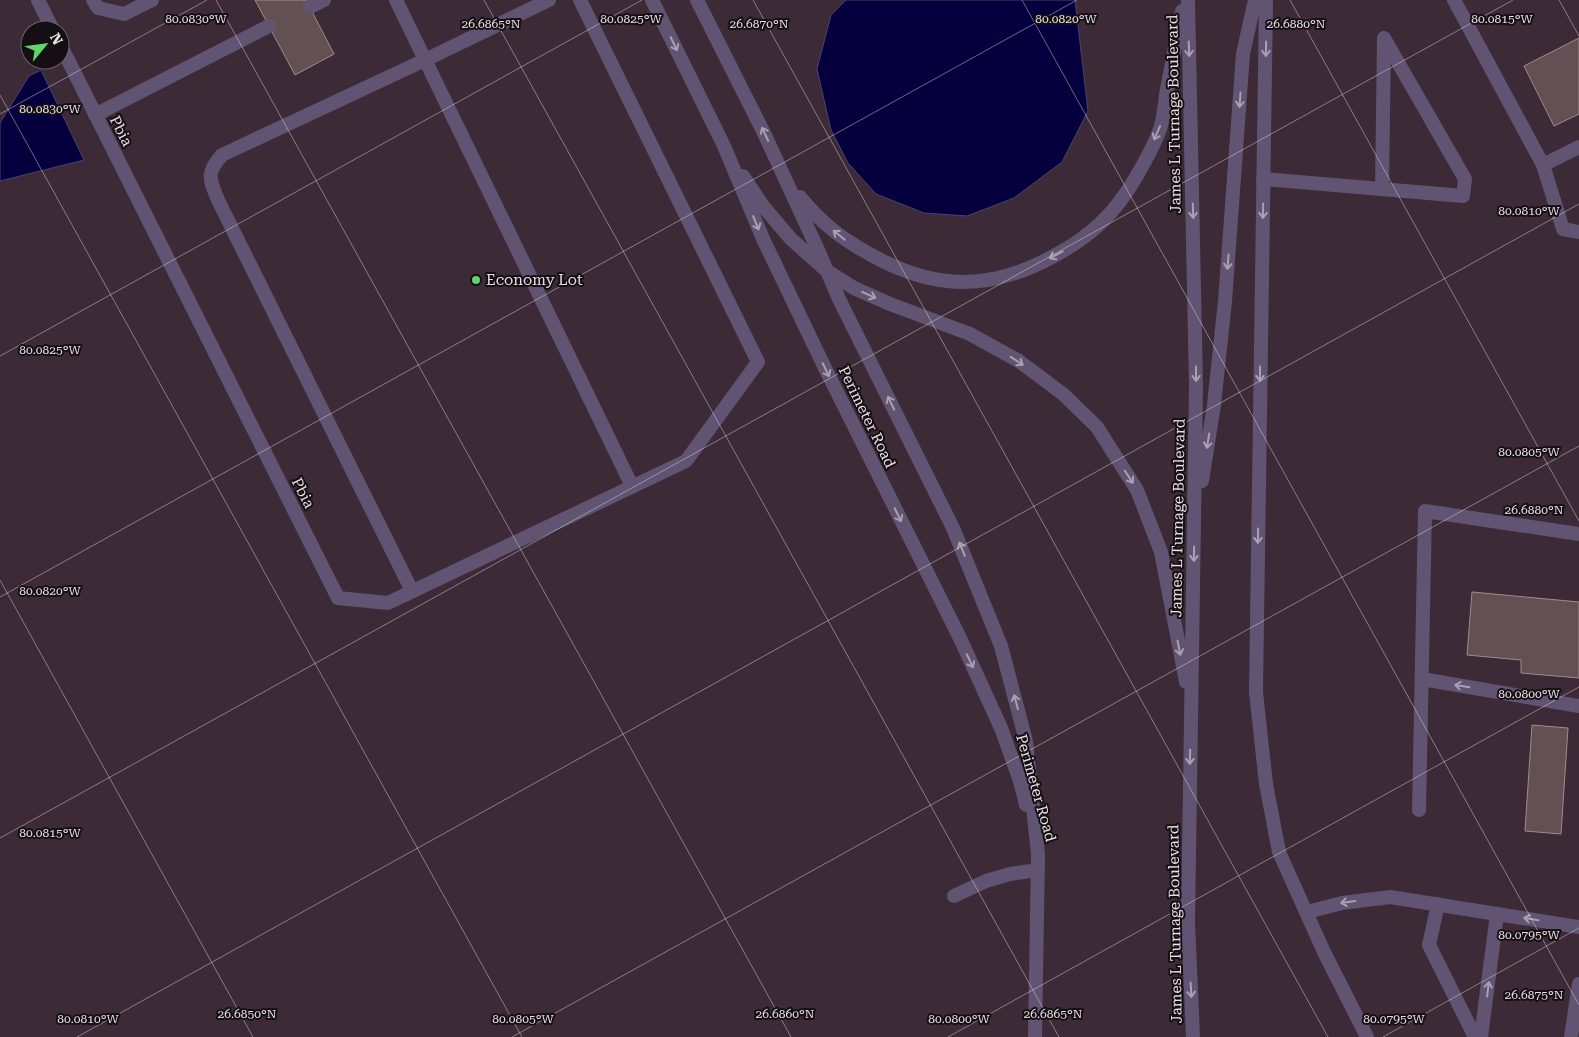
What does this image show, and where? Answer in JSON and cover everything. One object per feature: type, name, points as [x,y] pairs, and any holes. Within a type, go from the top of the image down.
[{"type":"street","points":[[38,0],[48,20]]},
{"type":"street","points":[[93,0],[98,8],[124,14],[152,0]]},
{"type":"street","points":[[310,7],[324,0]]},
{"type":"street","points":[[396,0],[632,486]]},
{"type":"street","points":[[412,591],[218,200],[211,182],[212,166],[222,154],[549,0]]},
{"type":"street","name":"Pbia","points":[[70,64],[338,598],[388,603],[686,461],[758,362],[580,0]]},
{"type":"street","name":"Perimeter Road","points":[[652,0],[724,146],[764,241],[959,636],[1001,728],[1020,781],[1038,854]]},
{"type":"street","name":"Perimeter Road","points":[[697,0],[763,131],[839,298],[953,528],[1001,646],[1026,741],[1038,854],[1035,1037]]},
{"type":"street","points":[[786,179],[815,216],[848,242],[894,268],[928,279],[959,283],[987,281],[1016,273],[1042,262],[1068,248],[1095,229],[1116,207],[1136,177],[1160,128],[1184,0]]},
{"type":"street","name":"James L Turnage Boulevard","points":[[1188,0],[1196,385],[1188,922],[1193,1037]]},
{"type":"street","points":[[1195,532],[1214,404],[1225,301],[1243,54],[1255,0]]},
{"type":"street","points":[[1266,0],[1256,692],[1266,784],[1279,852],[1324,952],[1367,1037]]},
{"type":"street","points":[[1454,0],[1544,165],[1563,229],[1579,232]]},
{"type":"street","name":"Pbia","points":[[95,115],[269,26]]},
{"type":"street","points":[[1263,179],[1463,196],[1465,179],[1384,38],[1382,189]]},
{"type":"street","points":[[724,146],[764,206],[785,232],[827,271],[854,288],[890,304],[970,334],[1019,361],[1063,394],[1097,427],[1137,490],[1161,552],[1191,709]]},
{"type":"street","points":[[1544,165],[1579,146]]},
{"type":"street","points":[[1419,810],[1425,511],[1579,534]]},
{"type":"street","points":[[1422,679],[1579,706]]},
{"type":"street","points":[[954,896],[986,881],[1010,874],[1038,870]]},
{"type":"street","points":[[1307,912],[1342,903],[1390,897],[1579,927]]},
{"type":"street","points":[[1438,904],[1429,945],[1475,1037]]},
{"type":"street","points":[[1481,1037],[1497,914]]},
{"type":"street","points":[[1571,1037],[1579,984]]},
{"type":"shaded area","points":[[0,0],[1579,0],[1579,1037],[0,1037]]},
{"type":"shaded area","points":[[846,0],[1075,0],[1088,111],[1062,162],[1014,198],[967,216],[924,213],[876,194],[848,163],[831,130],[817,69],[831,15]]},
{"type":"shaded area","points":[[41,70],[84,160],[0,181],[0,123],[29,76]]},
{"type":"building","points":[[255,0],[306,0],[334,54],[295,75]]},
{"type":"building","points":[[1579,38],[1579,114],[1554,126],[1524,66]]},
{"type":"building","points":[[1472,592],[1579,602],[1579,678],[1521,673],[1521,660],[1467,655]]},
{"type":"building","points":[[1532,725],[1568,728],[1561,834],[1525,831]]},
{"type":"place","name":"Economy Lot","points":[[476,280]]}]
